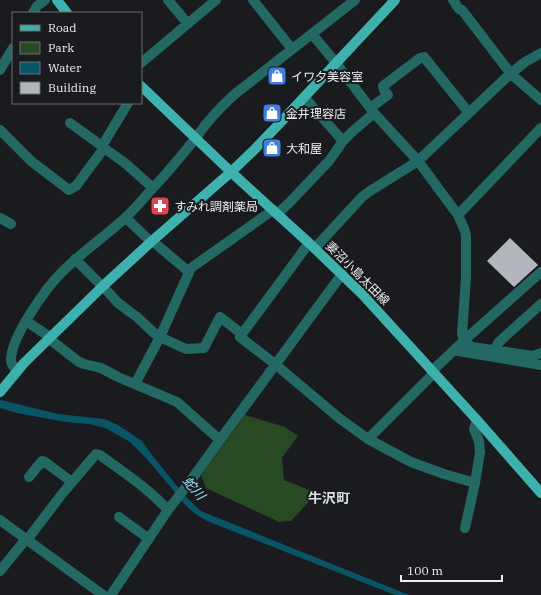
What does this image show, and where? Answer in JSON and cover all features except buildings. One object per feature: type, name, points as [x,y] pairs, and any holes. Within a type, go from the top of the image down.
[{"type":"main road","points":[[56,0],[66,12]]},
{"type":"main road","points":[[1,388],[50,337],[103,286],[231,172],[280,124],[395,0]]},
{"type":"main road","name":"妻沼小島太田線","points":[[142,87],[195,139],[362,294],[477,420],[541,493]]},
{"type":"street","points":[[168,0],[188,24]]},
{"type":"street","points":[[142,62],[216,0]]},
{"type":"street","points":[[253,0],[292,49]]},
{"type":"street","points":[[17,371],[12,365],[11,360],[17,338],[26,321],[46,291],[61,273],[75,259],[126,218],[224,104],[355,0]]},
{"type":"street","points":[[453,0],[511,74],[541,100]]},
{"type":"street","points":[[312,34],[372,111],[418,161],[458,215],[466,237],[466,278],[462,334],[464,340],[472,347],[534,356],[541,353]]},
{"type":"street","points":[[0,70],[12,50]]},
{"type":"street","points":[[241,336],[312,246],[362,197],[418,161],[511,74],[525,62],[541,53]]},
{"type":"street","points":[[134,384],[160,337],[191,268],[289,204],[353,131],[388,95],[383,86],[420,58],[424,57],[469,112]]},
{"type":"street","points":[[304,98],[344,142]]},
{"type":"street","points":[[0,130],[31,161],[69,190],[76,186],[103,147],[127,104]]},
{"type":"street","points":[[70,123],[125,163],[153,188]]},
{"type":"street","points":[[458,215],[541,128]]},
{"type":"street","points":[[0,218],[11,224]]},
{"type":"street","points":[[126,218],[189,272]]},
{"type":"street","points":[[75,259],[122,306],[137,316],[146,326],[160,337],[186,349],[204,348],[220,317],[339,418],[368,439],[411,462],[444,474],[476,483]]},
{"type":"street","points":[[368,439],[431,376],[432,371],[464,340],[541,272]]},
{"type":"street","points":[[111,595],[170,507],[187,486],[342,274]]},
{"type":"street","points":[[494,350],[499,342],[541,304]]},
{"type":"street","points":[[26,321],[50,337],[79,362],[101,368],[177,402],[197,418],[220,440]]},
{"type":"street","points":[[455,349],[458,352],[541,365]]},
{"type":"street","points":[[465,528],[476,483],[480,452],[480,441],[474,429],[477,420]]},
{"type":"street","points":[[0,571],[94,455],[98,454],[170,507]]},
{"type":"street","points":[[29,477],[42,461],[72,482]]},
{"type":"street","points":[[119,517],[149,539]]},
{"type":"street","points":[[0,520],[104,595]]},
{"type":"green space","points":[[245,415],[285,427],[298,436],[282,458],[284,480],[317,493],[291,521],[279,522],[206,488],[201,475]]},
{"type":"water","points":[[1,400],[58,414],[104,419],[118,425],[142,441],[181,491],[178,496],[146,458],[130,442],[105,428],[89,424],[66,422],[17,413],[0,408]]},
{"type":"water","points":[[183,494],[201,511],[409,595],[395,595],[212,523],[194,513],[179,498]]},
{"type":"place","name":"イワ夕美容室","points":[[277,76]]},
{"type":"place","name":"金井理容店","points":[[272,113]]},
{"type":"place","name":"大和屋","points":[[272,148]]},
{"type":"place","name":"すみれ調剤薬局","points":[[160,206]]},
{"type":"district","name":"牛沢町","points":[[329,498]]},
{"type":"water label","name":"蛇川","points":[[194,488]]}]
